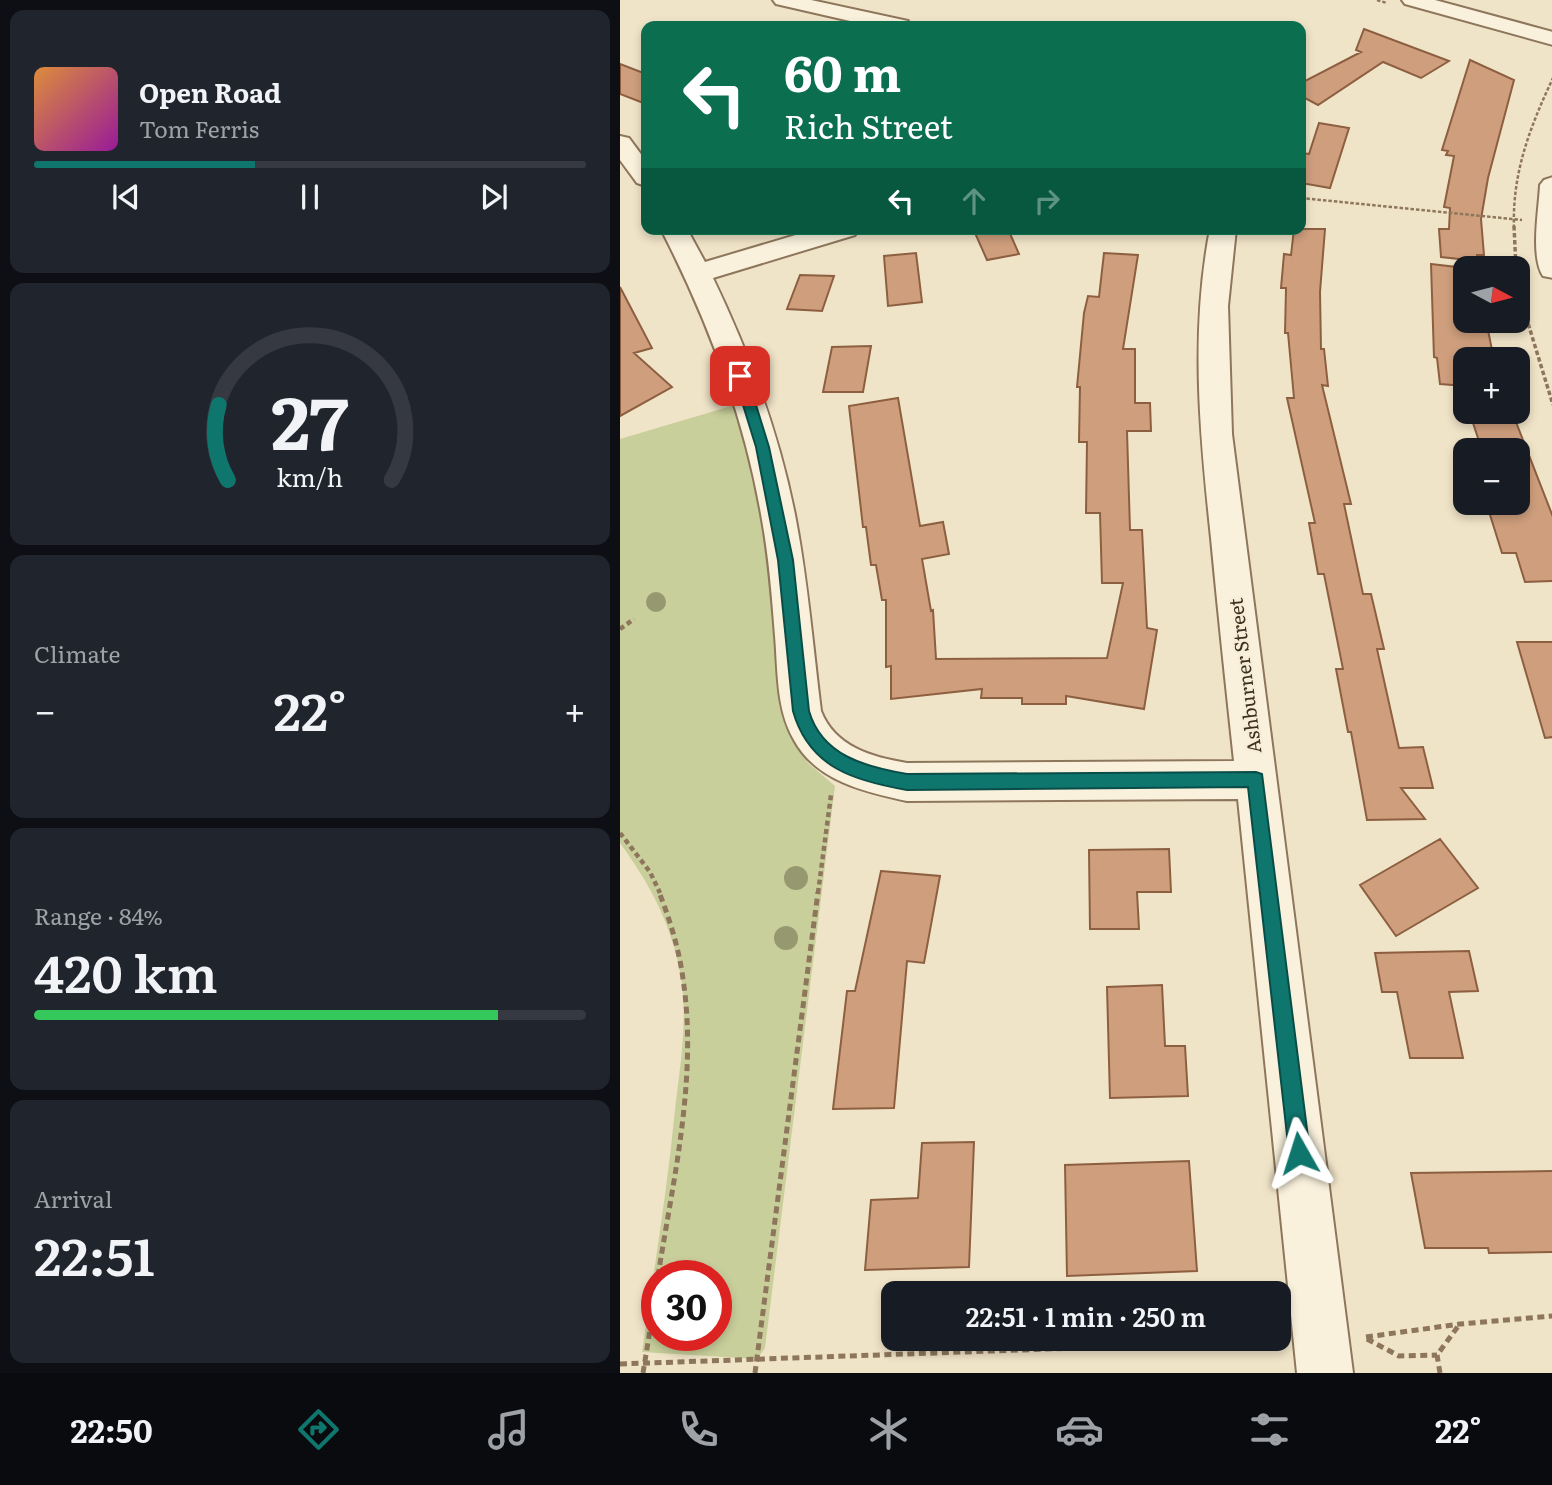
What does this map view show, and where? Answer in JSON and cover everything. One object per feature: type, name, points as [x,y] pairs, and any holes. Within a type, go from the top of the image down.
[{"type":"street","points":[[783,0],[844,6],[885,21]]},
{"type":"street","points":[[1412,0],[1553,38]]},
{"type":"street","points":[[620,143],[641,171]]},
{"type":"street","points":[[1553,185],[1553,270]]},
{"type":"street","points":[[677,235],[716,311],[744,385],[762,447],[785,560],[801,711],[804,724],[822,749],[835,760],[868,775],[907,782],[1256,780]]},
{"type":"street","points":[[698,273],[826,235]]},
{"type":"street","name":"Ashburner Street","points":[[1222,235],[1215,266],[1210,344],[1214,408],[1325,1373]]},
{"type":"path","points":[[1516,256],[1514,197],[1519,166],[1530,127],[1553,78]]},
{"type":"path","points":[[1306,198],[1551,223]]},
{"type":"path","points":[[1530,330],[1553,405]]},
{"type":"path","points":[[620,629],[635,619]]},
{"type":"path","points":[[755,1373],[835,760]]},
{"type":"path","points":[[620,833],[656,883],[679,944],[689,1021],[681,1125],[660,1260]]},
{"type":"path","points":[[1437,1355],[1399,1356],[1363,1337],[1460,1324],[1553,1317]]},
{"type":"path","points":[[1440,1373],[1437,1355],[1460,1324]]},
{"type":"path","points":[[643,1373],[647,1351]]},
{"type":"path","points":[[620,1364],[1001,1351]]},
{"type":"green space","points":[[738,404],[757,468],[788,724],[808,763],[835,786],[765,1348],[757,1359],[642,1352],[732,1351],[732,1260],[656,1260],[681,1060],[683,994],[677,958],[666,923],[641,874],[620,843],[620,439]]},
{"type":"building","points":[[1364,29],[1449,61],[1421,78],[1383,62],[1318,105],[1306,99],[1306,80],[1361,52],[1356,50]]},
{"type":"building","points":[[1470,60],[1514,80],[1488,178],[1481,219],[1484,255],[1441,257],[1439,229],[1449,229],[1450,208],[1444,207],[1454,156],[1446,155],[1448,151],[1442,150]]},
{"type":"building","points":[[620,64],[641,72],[641,102],[620,94]]},
{"type":"building","points":[[1319,123],[1349,128],[1330,188],[1306,184],[1306,154],[1309,154]]},
{"type":"building","points":[[1306,229],[1325,229],[1320,292],[1321,349],[1324,349],[1328,386],[1322,385],[1351,504],[1344,504],[1363,594],[1371,594],[1384,649],[1377,649],[1399,748],[1423,747],[1433,788],[1401,788],[1425,819],[1367,820],[1336,669],[1343,669],[1324,574],[1318,574],[1309,523],[1315,523],[1287,398],[1294,398],[1288,333],[1285,333],[1286,288],[1281,288],[1284,254],[1291,255],[1293,235],[1306,235]]},
{"type":"building","points":[[976,235],[1011,235],[1019,254],[987,260]]},
{"type":"building","points":[[916,253],[922,302],[888,306],[884,256]]},
{"type":"building","points":[[1104,253],[1138,255],[1123,349],[1135,349],[1135,403],[1150,403],[1151,431],[1127,431],[1130,530],[1142,530],[1147,628],[1157,630],[1144,709],[1066,696],[1066,704],[1022,704],[1022,698],[981,698],[982,689],[891,699],[891,666],[886,667],[886,600],[882,600],[876,565],[871,565],[866,527],[863,527],[849,406],[898,398],[920,526],[943,522],[949,554],[922,559],[931,611],[933,610],[936,659],[1107,658],[1123,583],[1102,583],[1100,513],[1086,513],[1087,442],[1079,442],[1080,387],[1077,387],[1084,313],[1088,296],[1099,297]]},
{"type":"building","points":[[1431,264],[1453,267],[1453,333],[1489,333],[1491,347],[1453,347],[1453,385],[1440,384],[1437,358],[1434,357]]},
{"type":"building","points":[[800,275],[834,276],[822,311],[787,309]]},
{"type":"building","points":[[620,287],[652,348],[634,353],[672,387],[620,416]]},
{"type":"building","points":[[871,346],[863,392],[823,392],[832,347]]},
{"type":"building","points":[[1473,424],[1517,424],[1522,438],[1478,438]]},
{"type":"building","points":[[1530,458],[1553,517],[1553,581],[1525,582],[1516,553],[1502,553],[1490,515],[1530,515]]},
{"type":"building","points":[[1517,642],[1553,642],[1553,737],[1545,738]]},
{"type":"building","points":[[1440,839],[1478,888],[1396,936],[1360,885]]},
{"type":"building","points":[[1169,849],[1171,892],[1137,892],[1139,929],[1090,929],[1089,850]]},
{"type":"building","points":[[881,871],[940,876],[924,963],[907,961],[894,1108],[833,1109],[847,991],[855,991]]},
{"type":"building","points":[[1469,951],[1478,991],[1449,992],[1463,1058],[1410,1058],[1397,992],[1382,992],[1375,953]]},
{"type":"building","points":[[1162,985],[1165,1046],[1185,1046],[1188,1096],[1110,1098],[1107,987]]},
{"type":"building","points":[[974,1142],[969,1267],[865,1270],[871,1200],[918,1198],[922,1143]]},
{"type":"building","points":[[1189,1161],[1197,1271],[1067,1276],[1065,1165]]},
{"type":"building","points":[[1553,1171],[1553,1252],[1489,1253],[1488,1248],[1425,1248],[1411,1173]]},
{"type":"route","points":[[740,376],[762,447],[785,560],[804,724],[822,749],[835,760],[868,775],[907,782],[1256,780],[1299,1153]]}]
